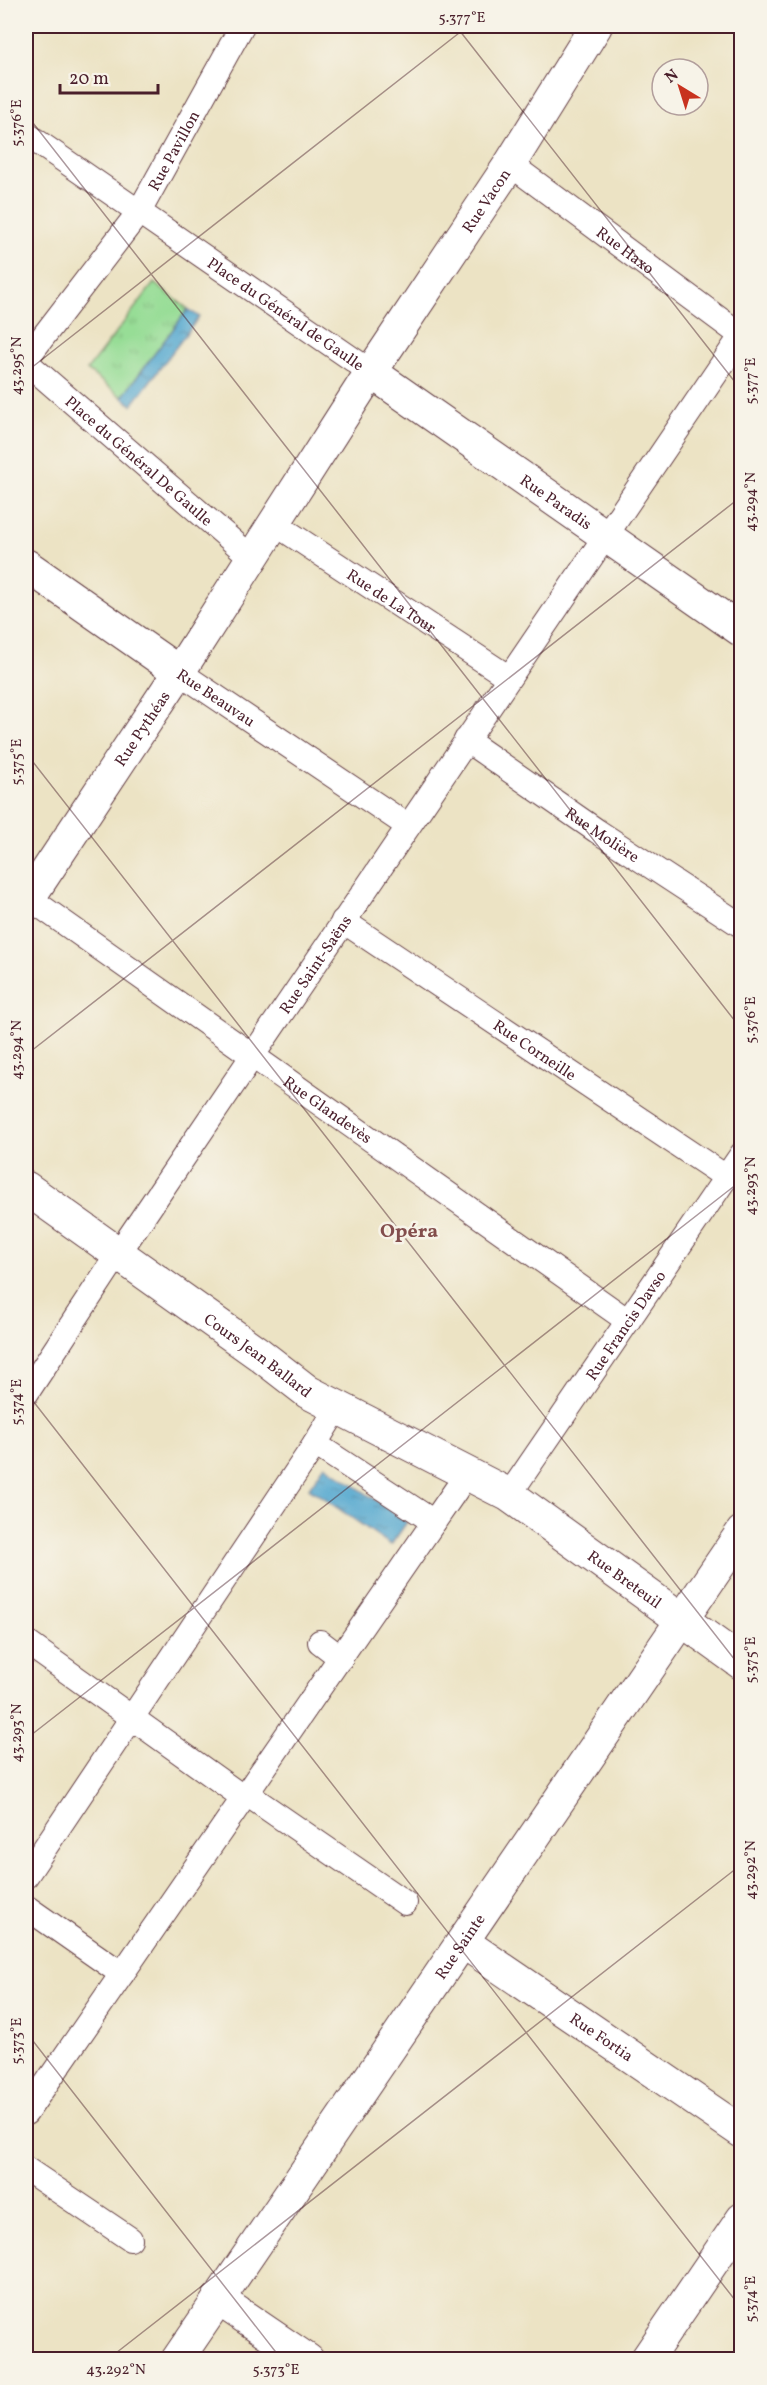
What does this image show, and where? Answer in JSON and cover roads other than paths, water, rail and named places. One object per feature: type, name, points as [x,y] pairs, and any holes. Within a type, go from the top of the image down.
[{"type":"street","name":"Rue Pavillon","points":[[139,212],[242,26]]},
{"type":"street","name":"Rue Vacon","points":[[371,372],[510,164],[596,26]]},
{"type":"street","name":"Place du Général de Gaulle","points":[[26,134],[371,372],[252,558]]},
{"type":"street","name":"Rue Haxo","points":[[510,164],[741,336]]},
{"type":"street","points":[[26,361],[139,212]]},
{"type":"street","name":"Rue Saint-Saëns","points":[[26,1394],[343,921],[741,336]]},
{"type":"street","name":"Place du Général De Gaulle","points":[[26,361],[252,558]]},
{"type":"street","name":"Rue Paradis","points":[[371,372],[741,631]]},
{"type":"street","name":"Rue de La Tour","points":[[274,523],[508,677]]},
{"type":"street","name":"Rue Pythéas","points":[[27,899],[252,558]]},
{"type":"street","name":"Rue Beauvau","points":[[26,565],[178,672],[408,826]]},
{"type":"street","name":"Rue Molière","points":[[466,740],[597,831],[741,926]]},
{"type":"street","name":"Rue Glandevès","points":[[27,899],[628,1321]]},
{"type":"street","name":"Rue Corneille","points":[[343,921],[726,1177]]},
{"type":"street","name":"Rue Francis Davso","points":[[508,1495],[741,1154]]},
{"type":"street","name":"Cours Jean Ballard","points":[[26,1188],[259,1354],[308,1392],[508,1495]]},
{"type":"street","points":[[26,1875],[134,1717],[337,1408]]},
{"type":"street","points":[[315,1444],[434,1522]]},
{"type":"street","points":[[26,2113],[122,1974],[250,1799],[341,1658],[456,1490]]},
{"type":"street","name":"Rue Breteuil","points":[[508,1495],[741,1663]]},
{"type":"street","name":"Rue Sainte","points":[[177,2360],[741,1532]]},
{"type":"street","points":[[26,1642],[250,1799],[405,1903]]},
{"type":"street","points":[[320,1642],[341,1658]]},
{"type":"street","points":[[26,1907],[122,1974]]},
{"type":"street","name":"Rue Fortia","points":[[463,1942],[741,2132]]},
{"type":"street","points":[[26,2169],[130,2239]]},
{"type":"street","points":[[646,2360],[741,2219]]},
{"type":"street","points":[[218,2299],[308,2360]]},
{"type":"water","points":[[188,309],[199,317],[132,405],[122,397]]},
{"type":"water","points":[[325,1465],[407,1522],[391,1545],[309,1488]]},
{"type":"district","name":"Opéra","points":[[409,1230]]}]
